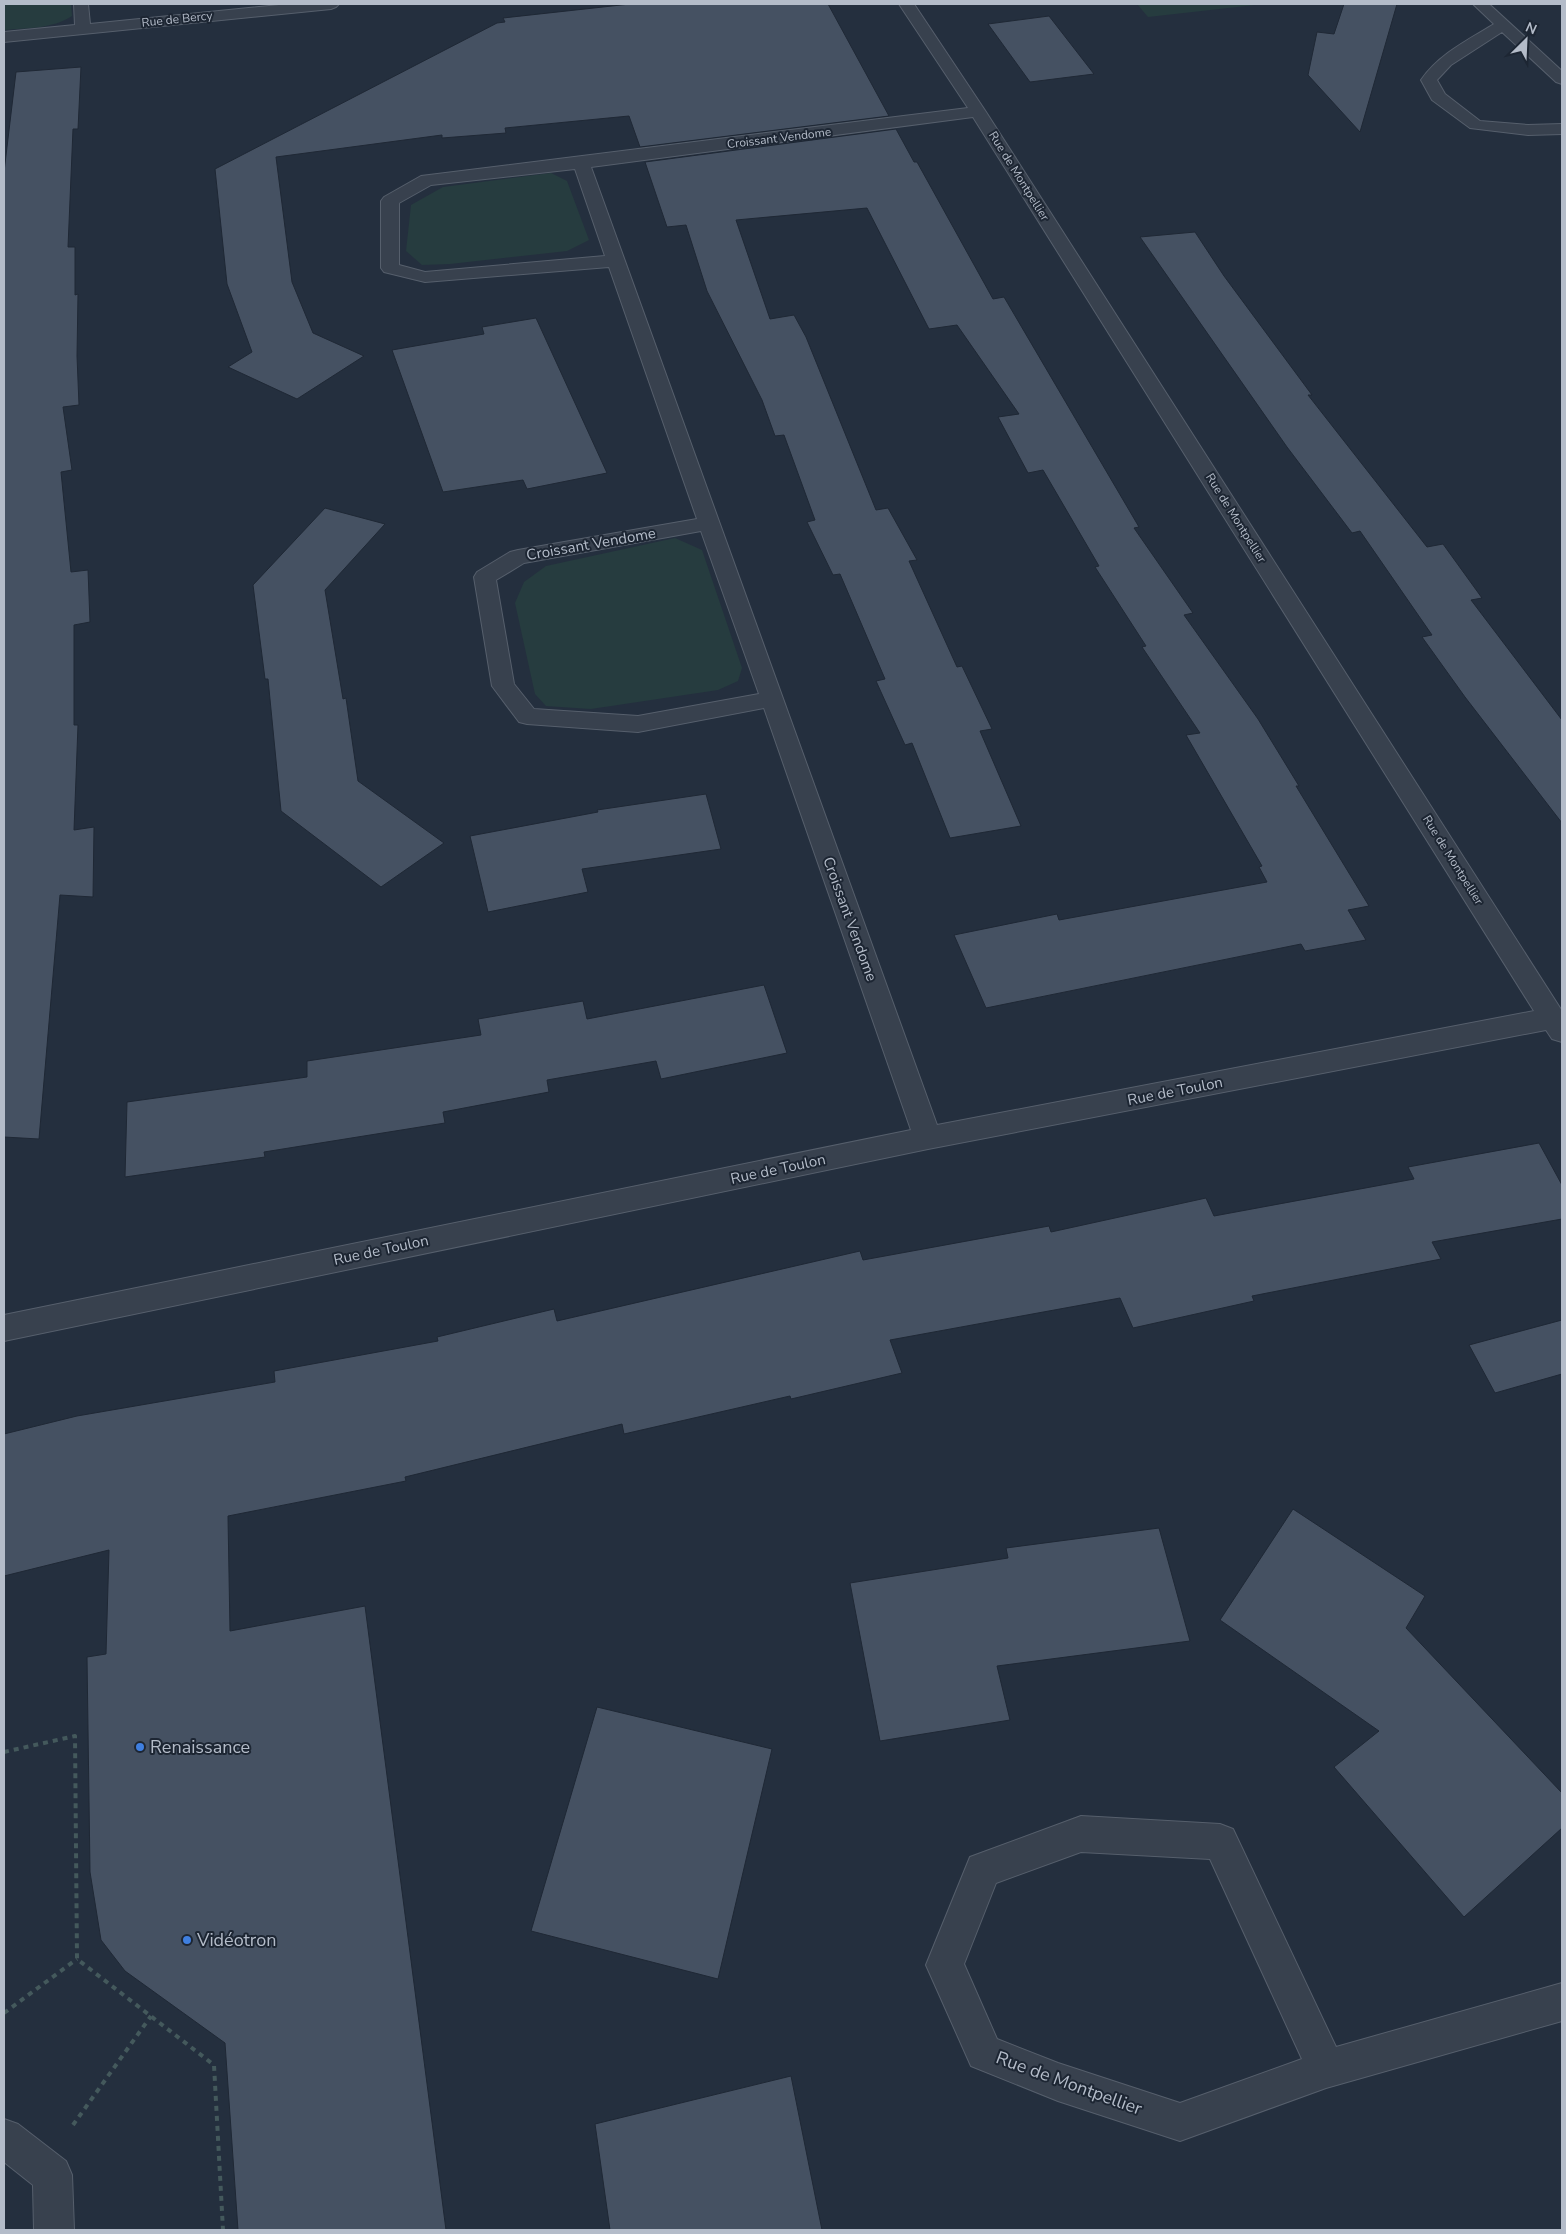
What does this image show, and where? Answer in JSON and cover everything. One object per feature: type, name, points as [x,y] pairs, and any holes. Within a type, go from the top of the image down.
[{"type":"street","points":[[81,4],[83,29]]},
{"type":"street","name":"Rue de Bercy","points":[[4,37],[331,4]]},
{"type":"street","name":"Rue de Montpellier","points":[[907,4],[978,112],[1558,1026]]},
{"type":"street","points":[[1481,4],[1562,79]]},
{"type":"street","points":[[1504,24],[1445,62],[1429,80],[1438,97],[1476,125],[1528,130],[1562,128]]},
{"type":"street","name":"Croissant Vendome","points":[[615,260],[425,277],[390,268],[390,201],[427,180],[580,164],[978,112]]},
{"type":"street","name":"Croissant Vendome","points":[[580,164],[928,1138]]},
{"type":"street","name":"Croissant Vendome","points":[[709,523],[518,557],[485,577],[503,686],[527,716],[638,724],[772,699]]},
{"type":"street","name":"Rue de Toulon","points":[[4,1328],[928,1138],[1558,1026]]},
{"type":"street","name":"Rue de Montpellier","points":[[1326,2069],[1220,1842],[1081,1834],[983,1870],[945,1965],[984,2053],[1058,2082],[1180,2122],[1326,2069],[1562,2002]]},
{"type":"street","points":[[4,2138],[52,2175],[54,2230]]},
{"type":"path","points":[[4,1752],[75,1736],[78,1960]]},
{"type":"path","points":[[4,2013],[78,1960]]},
{"type":"path","points":[[78,1960],[214,2065],[223,2230]]},
{"type":"path","points":[[43,2167],[151,2016]]},
{"type":"green space","points":[[4,4],[71,4],[72,16],[48,26],[4,30]]},
{"type":"green space","points":[[1137,4],[1264,4],[1148,17]]},
{"type":"green space","points":[[551,173],[567,181],[589,240],[567,251],[450,264],[422,265],[406,251],[411,205],[443,187]]},
{"type":"green space","points":[[675,538],[702,550],[742,668],[738,681],[718,690],[591,709],[546,706],[535,694],[515,603],[524,582],[546,566]]},
{"type":"building","points":[[630,4],[828,4],[889,116],[640,147],[629,116],[505,128],[506,133],[442,138],[442,135],[276,157],[292,282],[313,333],[364,356],[297,399],[228,367],[252,352],[227,284],[215,169],[497,23],[505,22],[503,18]]},
{"type":"building","points":[[1344,4],[1397,4],[1360,132],[1308,75],[1317,32],[1334,34]]},
{"type":"building","points":[[1049,16],[1094,74],[1030,82],[988,24]]},
{"type":"building","points":[[81,67],[78,129],[73,129],[68,247],[75,247],[75,295],[78,294],[77,356],[79,405],[63,407],[72,470],[61,472],[71,572],[88,570],[90,622],[74,625],[74,725],[78,725],[74,830],[94,827],[93,897],[60,895],[39,1139],[4,1137],[4,172],[16,72]]},
{"type":"building","points":[[896,129],[914,162],[917,162],[993,299],[1004,297],[1139,527],[1134,528],[1193,613],[1184,615],[1258,719],[1299,786],[1296,786],[1369,906],[1348,910],[1366,940],[1305,951],[1301,944],[986,1008],[954,935],[1057,914],[1059,920],[1267,882],[1259,867],[1262,866],[1186,735],[1200,733],[1142,647],[1146,646],[1095,567],[1099,566],[1043,470],[1028,473],[998,417],[1019,414],[957,325],[929,329],[867,208],[736,220],[770,319],[794,315],[806,337],[876,510],[888,508],[917,560],[909,561],[957,667],[962,666],[992,729],[980,731],[1021,826],[950,838],[912,743],[905,745],[876,681],[885,679],[840,574],[833,575],[807,522],[815,520],[784,435],[775,436],[762,400],[707,291],[686,225],[667,227],[645,162]]},
{"type":"building","points":[[1195,232],[1224,276],[1312,395],[1308,395],[1427,547],[1443,544],[1482,598],[1471,600],[1562,720],[1562,823],[1465,697],[1422,637],[1432,635],[1360,531],[1352,533],[1287,447],[1140,237]]},
{"type":"building","points":[[536,318],[607,473],[527,489],[523,480],[443,492],[392,350],[484,334],[482,327]]},
{"type":"building","points":[[325,508],[385,524],[325,590],[343,699],[346,698],[358,781],[444,843],[381,887],[281,811],[268,679],[265,679],[253,585]]},
{"type":"building","points":[[706,794],[721,849],[582,869],[588,892],[488,912],[470,836],[598,812],[597,810]]},
{"type":"building","points":[[764,985],[787,1053],[661,1079],[656,1061],[547,1080],[549,1092],[443,1112],[445,1123],[264,1152],[265,1157],[125,1177],[127,1102],[307,1077],[307,1061],[481,1035],[478,1019],[583,1001],[587,1019]]},
{"type":"building","points":[[1539,1143],[1562,1185],[1562,1219],[1432,1242],[1441,1259],[1252,1296],[1254,1301],[1133,1328],[1120,1298],[890,1340],[902,1373],[791,1399],[790,1396],[624,1434],[622,1424],[405,1477],[406,1481],[228,1516],[230,1631],[365,1606],[446,2230],[238,2230],[225,2043],[125,1971],[101,1940],[90,1872],[87,1657],[106,1654],[109,1550],[4,1576],[4,1434],[77,1416],[275,1382],[274,1371],[438,1341],[437,1337],[554,1309],[557,1321],[860,1251],[863,1260],[1049,1226],[1051,1232],[1206,1198],[1214,1216],[1414,1179],[1408,1167]]},
{"type":"building","points":[[1562,1320],[1562,1374],[1495,1393],[1469,1345]]},
{"type":"building","points":[[1293,1509],[1425,1596],[1406,1628],[1562,1793],[1562,1828],[1464,1917],[1334,1767],[1379,1731],[1220,1620]]},
{"type":"building","points":[[1159,1528],[1190,1641],[997,1666],[1010,1720],[880,1741],[850,1583],[1008,1558],[1006,1548]]},
{"type":"building","points":[[597,1707],[772,1749],[718,1979],[531,1931]]},
{"type":"building","points":[[791,2076],[822,2230],[610,2230],[595,2124]]},
{"type":"place","name":"Renaissance","points":[[140,1747]]},
{"type":"place","name":"Vidéotron","points":[[187,1940]]}]
